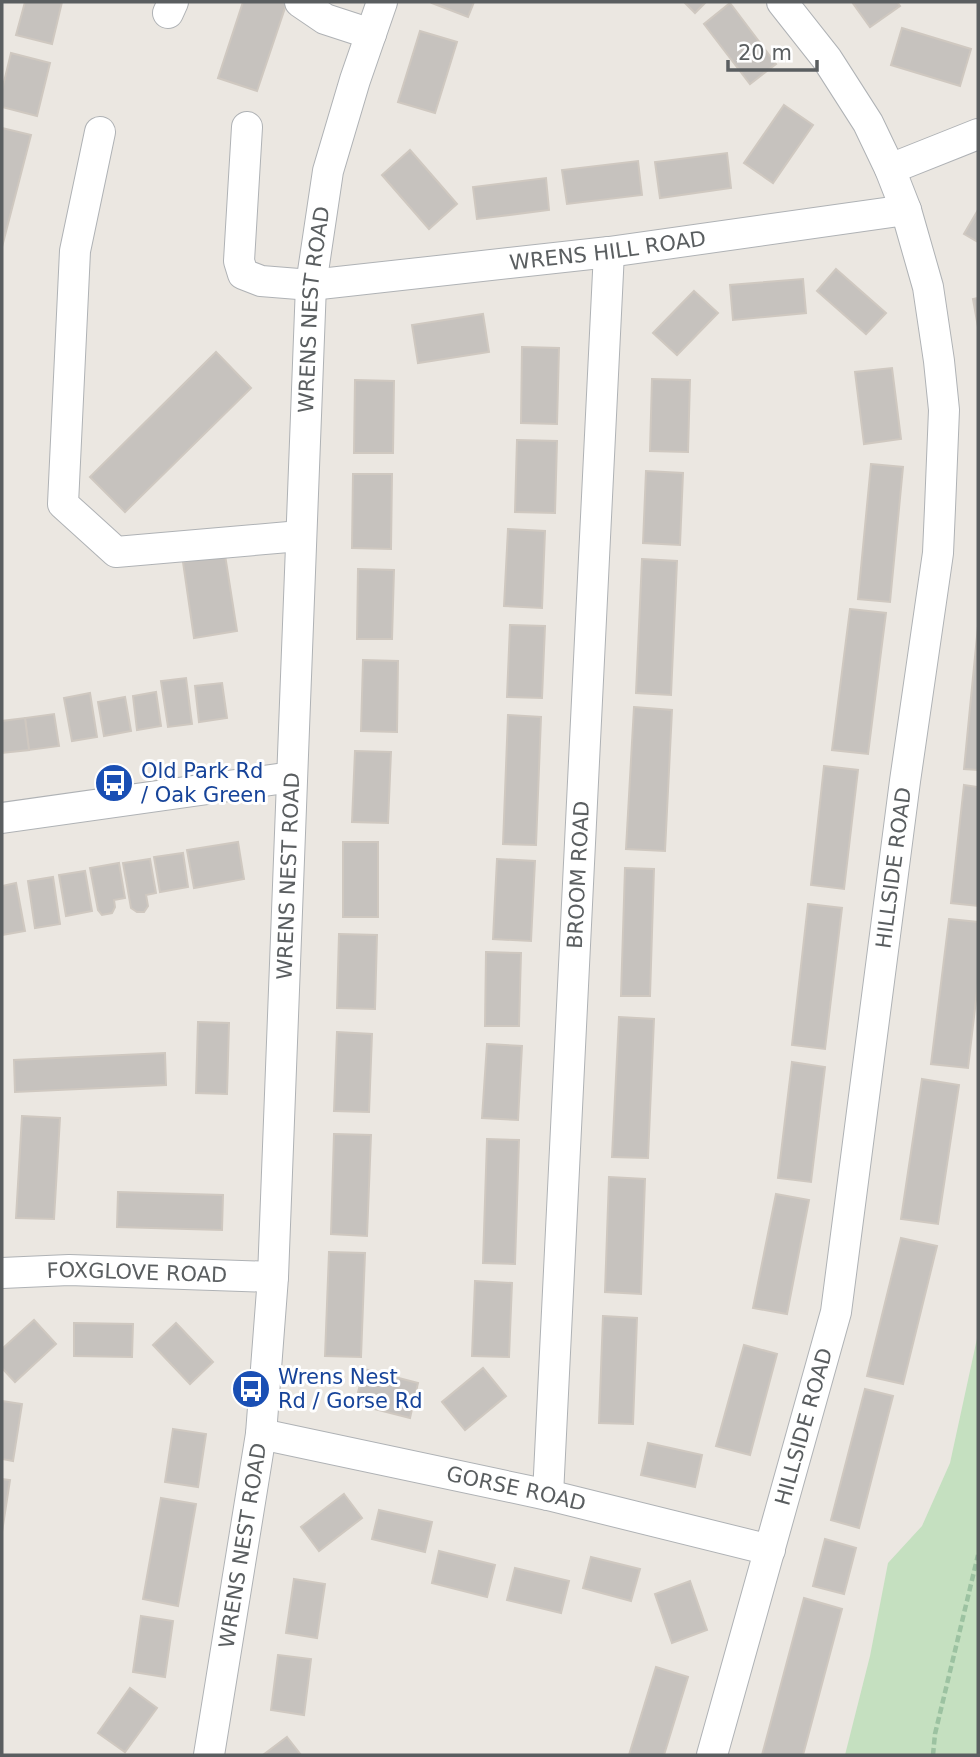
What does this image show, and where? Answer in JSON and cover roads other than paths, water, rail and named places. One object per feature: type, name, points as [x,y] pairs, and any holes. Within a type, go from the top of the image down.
[{"type":"street","points":[[300,2],[325,19],[370,34]]},
{"type":"street","name":"WRENS NEST ROAD","points":[[209,1755],[261,1434],[273,1277],[311,285],[328,171],[382,2]]},
{"type":"street","name":"HILLSIDE ROAD","points":[[712,1755],[836,1312],[905,781],[938,553],[944,410],[928,287],[906,210],[890,169],[868,123],[827,59],[782,2]]},
{"type":"street","name":"WRENS HILL ROAD","points":[[247,127],[239,261],[243,274],[261,281],[311,285],[609,252],[906,210]]},
{"type":"street","points":[[100,132],[75,251],[63,505],[116,552],[300,536]]},
{"type":"street","points":[[890,169],[978,134]]},
{"type":"street","name":"BROOM ROAD","points":[[548,1495],[609,252]]},
{"type":"street","points":[[2,818],[292,777]]},
{"type":"street","name":"FOXGLOVE ROAD","points":[[2,1273],[69,1270],[273,1277]]},
{"type":"street","name":"GORSE ROAD","points":[[261,1434],[548,1495],[770,1550]]},
{"type":"place","name":"Old Park Rd / Oak Green","points":[[114,783]]},
{"type":"place","name":"Wrens Nest Rd / Gorse Rd","points":[[251,1389]]}]
